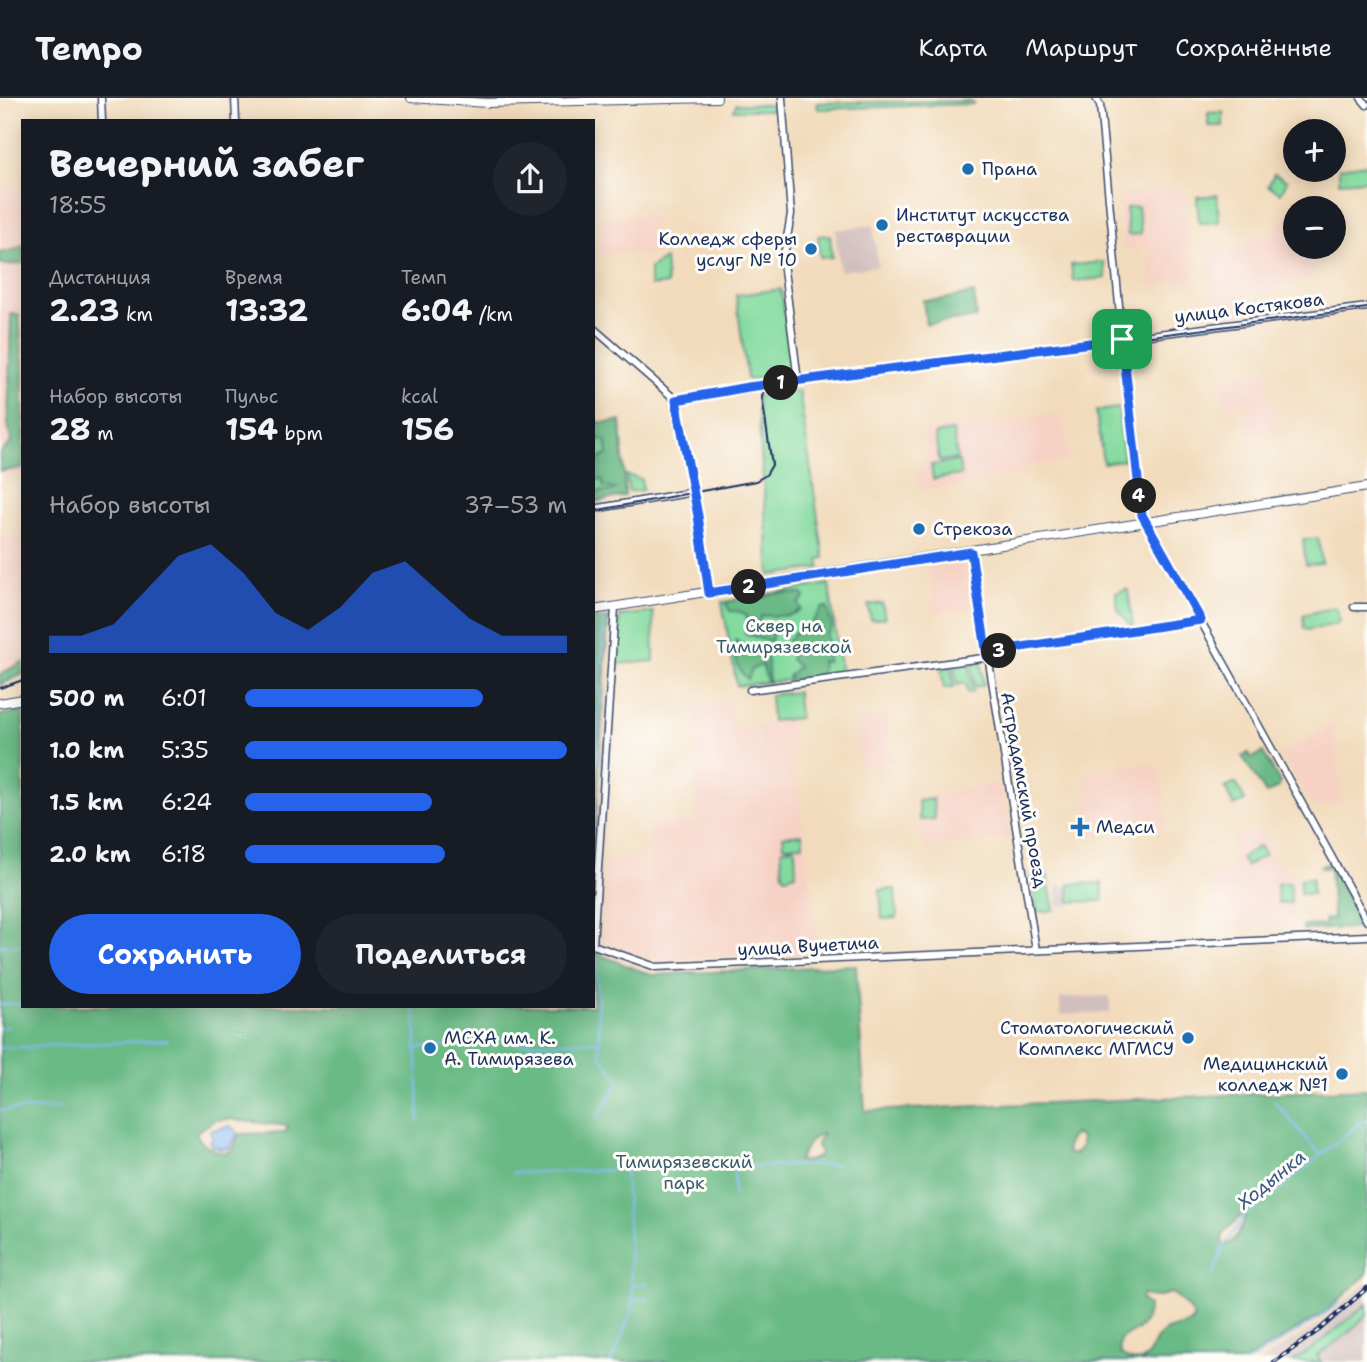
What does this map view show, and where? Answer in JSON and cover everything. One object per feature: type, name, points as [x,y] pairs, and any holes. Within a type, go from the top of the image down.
[{"type":"main road","points":[[411,98],[473,103],[717,98]]},
{"type":"main road","points":[[595,610],[1367,488]]},
{"type":"main road","points":[[0,703],[21,699]]},
{"type":"street","points":[[101,98],[102,119]]},
{"type":"street","points":[[235,98],[236,119]]},
{"type":"street","points":[[782,98],[791,214],[783,262],[798,381]]},
{"type":"street","points":[[1361,98],[1367,105]]},
{"type":"street","points":[[1100,100],[1141,509],[1146,523],[1367,921]]},
{"type":"street","name":"улица Костякова","points":[[676,400],[798,381],[1367,307]]},
{"type":"street","points":[[595,330],[676,400],[694,492],[709,593]]},
{"type":"street","points":[[671,408],[676,400]]},
{"type":"street","points":[[595,509],[694,492]]},
{"type":"street","name":"Астрадамский проезд","points":[[971,552],[1036,950]]},
{"type":"street","name":"улица Вучетича","points":[[595,914],[615,607]]},
{"type":"street","points":[[1354,607],[1367,607]]},
{"type":"street","points":[[750,690],[987,656],[995,651],[1201,620]]},
{"type":"street","points":[[1357,901],[1367,900]]},
{"type":"street","name":"улица Вучетича","points":[[595,946],[656,967],[1367,936]]},
{"type":"shaded area","points":[[0,186],[21,191],[21,474],[0,474]]},
{"type":"shaded area","points":[[1178,187],[1185,190],[1193,280],[1152,285],[1148,247],[1124,250],[1118,193],[1143,191],[1144,196],[1150,196],[1150,190]]},
{"type":"shaded area","points":[[601,216],[654,217],[657,254],[599,253]]},
{"type":"shaded area","points":[[1283,221],[1283,259],[1310,259],[1313,280],[1282,283],[1282,290],[1247,294],[1249,313],[1214,318],[1206,252],[1232,248],[1275,233],[1274,227]]},
{"type":"shaded area","points":[[873,225],[878,266],[840,271],[835,230]]},
{"type":"shaded area","points":[[1266,370],[1270,407],[1275,407],[1277,417],[1276,429],[1247,434],[1244,404],[1224,406],[1221,377]]},
{"type":"shaded area","points":[[1063,414],[1068,461],[1026,466],[1026,475],[922,490],[917,483],[916,467],[922,466],[922,462],[927,460],[924,430]]},
{"type":"shaded area","points":[[0,536],[21,536],[21,676],[0,685]]},
{"type":"shaded area","points":[[963,559],[971,608],[935,613],[927,564]]},
{"type":"shaded area","points":[[729,701],[733,727],[789,720],[820,951],[648,959],[601,940],[605,862],[644,853],[644,883],[649,883],[649,822],[697,822],[695,705]]},
{"type":"shaded area","points":[[887,715],[893,761],[860,766],[854,720]]},
{"type":"shaded area","points":[[1334,724],[1342,804],[1312,806],[1281,753]]},
{"type":"shaded area","points":[[1143,763],[1148,766],[1158,764],[1168,826],[1091,837],[1082,772]]},
{"type":"shaded area","points":[[1002,783],[1011,839],[929,848],[921,844],[916,797]]},
{"type":"shaded area","points":[[1262,829],[1275,859],[1294,876],[1296,926],[1213,930],[1211,872],[1236,871],[1232,837]]},
{"type":"shaded area","points":[[1057,885],[1069,885],[1070,905],[1057,906]]},
{"type":"shaded area","points":[[1110,996],[1110,1013],[1060,1015],[1060,998]]},
{"type":"shaded area","points":[[1367,1282],[1367,1304],[1312,1349],[1291,1362],[1259,1362],[1321,1323]]},
{"type":"shaded area","points":[[1367,1314],[1367,1362],[1321,1362],[1317,1356],[1346,1335]]},
{"type":"green space","points":[[968,101],[974,104],[818,109],[817,103]]},
{"type":"green space","points":[[736,104],[770,105],[778,110],[734,110]]},
{"type":"green space","points":[[1223,112],[1223,126],[1208,126],[1208,113]]},
{"type":"green space","points":[[1367,164],[1367,180],[1346,182],[1346,167]]},
{"type":"green space","points":[[1274,174],[1286,182],[1281,193],[1268,186]]},
{"type":"green space","points":[[1217,195],[1219,222],[1199,223],[1197,197]]},
{"type":"green space","points":[[1138,207],[1141,234],[1128,235],[1126,208]]},
{"type":"green space","points":[[830,235],[832,257],[820,258],[818,236]]},
{"type":"green space","points":[[21,246],[21,263],[0,263],[0,252]]},
{"type":"green space","points":[[665,259],[667,284],[650,286],[650,268]]},
{"type":"green space","points":[[1104,262],[1106,278],[1073,281],[1071,265]]},
{"type":"green space","points":[[781,289],[792,371],[789,374],[749,380],[736,295]]},
{"type":"green space","points":[[974,293],[976,318],[926,324],[923,300],[940,300]]},
{"type":"green space","points":[[11,314],[19,315],[21,340],[21,468],[0,471],[0,453],[11,443],[8,423]]},
{"type":"green space","points":[[799,391],[824,558],[819,559],[820,568],[770,575],[757,396]]},
{"type":"green space","points":[[1118,408],[1124,460],[1103,463],[1096,411]]},
{"type":"green space","points":[[595,419],[602,423],[621,421],[625,496],[595,502]]},
{"type":"green space","points":[[595,419],[602,423],[621,421],[625,496],[595,502],[595,492],[615,489],[604,487],[602,480],[595,480],[595,457],[599,459],[608,454],[606,441],[595,439]]},
{"type":"green space","points":[[953,431],[957,459],[939,461],[935,434]]},
{"type":"green space","points":[[959,461],[961,475],[933,479],[931,465]]},
{"type":"green space","points":[[626,475],[641,479],[643,490],[629,492]]},
{"type":"green space","points":[[1318,538],[1322,563],[1306,565],[1303,540]]},
{"type":"green space","name":"Сквер на Тимирязевской","points":[[829,584],[841,674],[737,686],[722,602]]},
{"type":"green space","points":[[1128,589],[1133,626],[1118,609],[1116,593]]},
{"type":"green space","points":[[775,593],[802,594],[805,597],[798,604],[801,609],[796,612],[782,616],[761,616],[758,624],[773,632],[771,641],[745,633],[746,616],[744,613],[730,611],[726,604],[745,598],[764,598]]},
{"type":"green space","points":[[882,603],[885,618],[871,620],[868,605]]},
{"type":"green space","points":[[827,607],[832,627],[827,635],[827,662],[821,661],[822,670],[817,677],[788,680],[789,675],[798,667],[790,659],[795,651],[788,641],[794,633],[809,627],[822,608]]},
{"type":"green space","points":[[1334,607],[1339,620],[1337,624],[1308,630],[1304,628],[1303,615]]},
{"type":"green space","points":[[653,612],[654,661],[617,664],[620,616]]},
{"type":"green space","points":[[608,618],[595,833],[595,620]]},
{"type":"green space","points":[[736,640],[743,646],[767,655],[769,682],[762,665],[752,669],[748,679],[740,671]]},
{"type":"green space","points":[[981,662],[984,685],[975,687],[972,663]]},
{"type":"green space","points":[[21,663],[21,675],[0,685],[0,674]]},
{"type":"green space","points":[[969,664],[973,692],[968,693],[966,683],[957,685],[954,666]]},
{"type":"green space","points":[[951,666],[954,687],[944,688],[941,668]]},
{"type":"green space","points":[[797,692],[799,718],[772,721],[770,695]]},
{"type":"green space","name":"Тимирязевский парк","points":[[21,711],[21,1008],[595,1008],[595,953],[651,975],[856,965],[865,1111],[1367,1089],[1367,1274],[1326,1312],[1243,1362],[0,1362],[0,715]],"holes":[[[216,1120],[288,1126],[285,1133],[239,1134],[234,1149],[225,1153],[215,1151],[200,1140],[196,1132]],[[823,1134],[816,1145],[820,1156],[809,1161],[798,1161],[808,1144]],[[1075,1134],[1081,1138],[1081,1147],[1075,1154],[1069,1154],[1067,1146]],[[1243,1214],[1246,1216],[1235,1238],[1224,1246],[1223,1233]],[[1171,1293],[1181,1300],[1194,1317],[1188,1324],[1165,1331],[1158,1337],[1148,1356],[1141,1361],[1128,1359],[1121,1355],[1121,1338],[1144,1323],[1148,1306],[1141,1299],[1142,1295],[1156,1297]]]},
{"type":"green space","points":[[1263,752],[1280,783],[1279,787],[1266,794],[1242,756],[1248,753],[1251,758]]},
{"type":"green space","points":[[1236,783],[1245,801],[1234,806],[1225,788]]},
{"type":"green space","points":[[933,799],[935,819],[920,820],[918,801]]},
{"type":"green space","points":[[802,834],[803,845],[784,846],[783,836]]},
{"type":"green space","points":[[1259,846],[1265,855],[1246,866],[1241,858]]},
{"type":"green space","points":[[793,847],[796,874],[786,877],[783,875],[781,850]]},
{"type":"green space","points":[[1329,863],[1359,919],[1359,928],[1303,930],[1303,926],[1324,925],[1324,920],[1333,919],[1330,868],[1320,866]]},
{"type":"green space","points":[[1047,874],[1054,910],[1037,912],[1031,875]]},
{"type":"green space","points":[[1312,878],[1312,894],[1300,894],[1300,879]]},
{"type":"green space","points":[[1102,883],[1103,901],[1070,902],[1069,884]]},
{"type":"green space","points":[[1277,883],[1290,883],[1291,903],[1278,903]]},
{"type":"green space","points":[[895,889],[897,918],[882,919],[880,890]]},
{"type":"green space","points":[[1367,1304],[1367,1314],[1346,1335],[1317,1356],[1321,1362],[1291,1362],[1312,1349]]},
{"type":"water","points":[[230,1126],[238,1133],[231,1147],[222,1149],[212,1146],[210,1131]]},
{"type":"waterway","points":[[595,786],[604,622]]},
{"type":"waterway","points":[[0,946],[21,945]]},
{"type":"waterway","points":[[595,961],[600,1055],[620,1080],[597,1119]]},
{"type":"waterway","points":[[0,1004],[21,1004]]},
{"type":"waterway","points":[[415,1008],[419,1121]]},
{"type":"waterway","points":[[0,1028],[8,1027]]},
{"type":"waterway","points":[[150,1041],[167,1040]]},
{"type":"waterway","points":[[0,1048],[148,1041]]},
{"type":"waterway","points":[[508,1044],[598,1041]]},
{"type":"waterway","points":[[417,1048],[493,1045]]},
{"type":"waterway","points":[[1274,1101],[1321,1155]]},
{"type":"waterway","points":[[0,1110],[63,1108]]},
{"type":"waterway","name":"Ходынка","points":[[1213,1275],[1224,1246],[1245,1215],[1362,1121],[1367,1121]]},
{"type":"waterway","points":[[513,1173],[836,1164]]},
{"type":"waterway","points":[[734,1168],[734,1195]]},
{"type":"waterway","points":[[611,1362],[633,1309],[625,1171]]},
{"type":"waterway","points":[[632,1285],[647,1283]]},
{"type":"waterway","points":[[633,1300],[649,1299]]},
{"type":"waterway","points":[[1315,1321],[1340,1302]]},
{"type":"waterway","points":[[1248,1362],[1313,1322]]},
{"type":"tram line","points":[[595,511],[756,481],[766,475],[772,465],[762,397],[769,386],[1367,308]]},
{"type":"tram line","points":[[0,688],[21,681]]},
{"type":"railway","points":[[1274,1362],[1319,1330],[1367,1288]]},
{"type":"place","name":"Прана","points":[[968,169]]},
{"type":"place","name":"Институт искусства реставрации","points":[[882,225]]},
{"type":"place","name":"Колледж сферы услуг № 10","points":[[811,249]]},
{"type":"place","name":"Стрекоза","points":[[919,529]]},
{"type":"place","name":"Медси","points":[[1080,827]]},
{"type":"place","name":"Стоматологический Комплекс МГМСУ","points":[[1188,1038]]},
{"type":"place","name":"МСХА им. К. А. Тимирязева","points":[[430,1048]]},
{"type":"place","name":"Медицинский колледж №1","points":[[1342,1074]]},
{"type":"route","points":[[1122,339],[1142,515],[1201,620],[995,651],[987,656],[971,552],[709,593],[698,516],[676,400],[748,387],[1122,339]]}]
